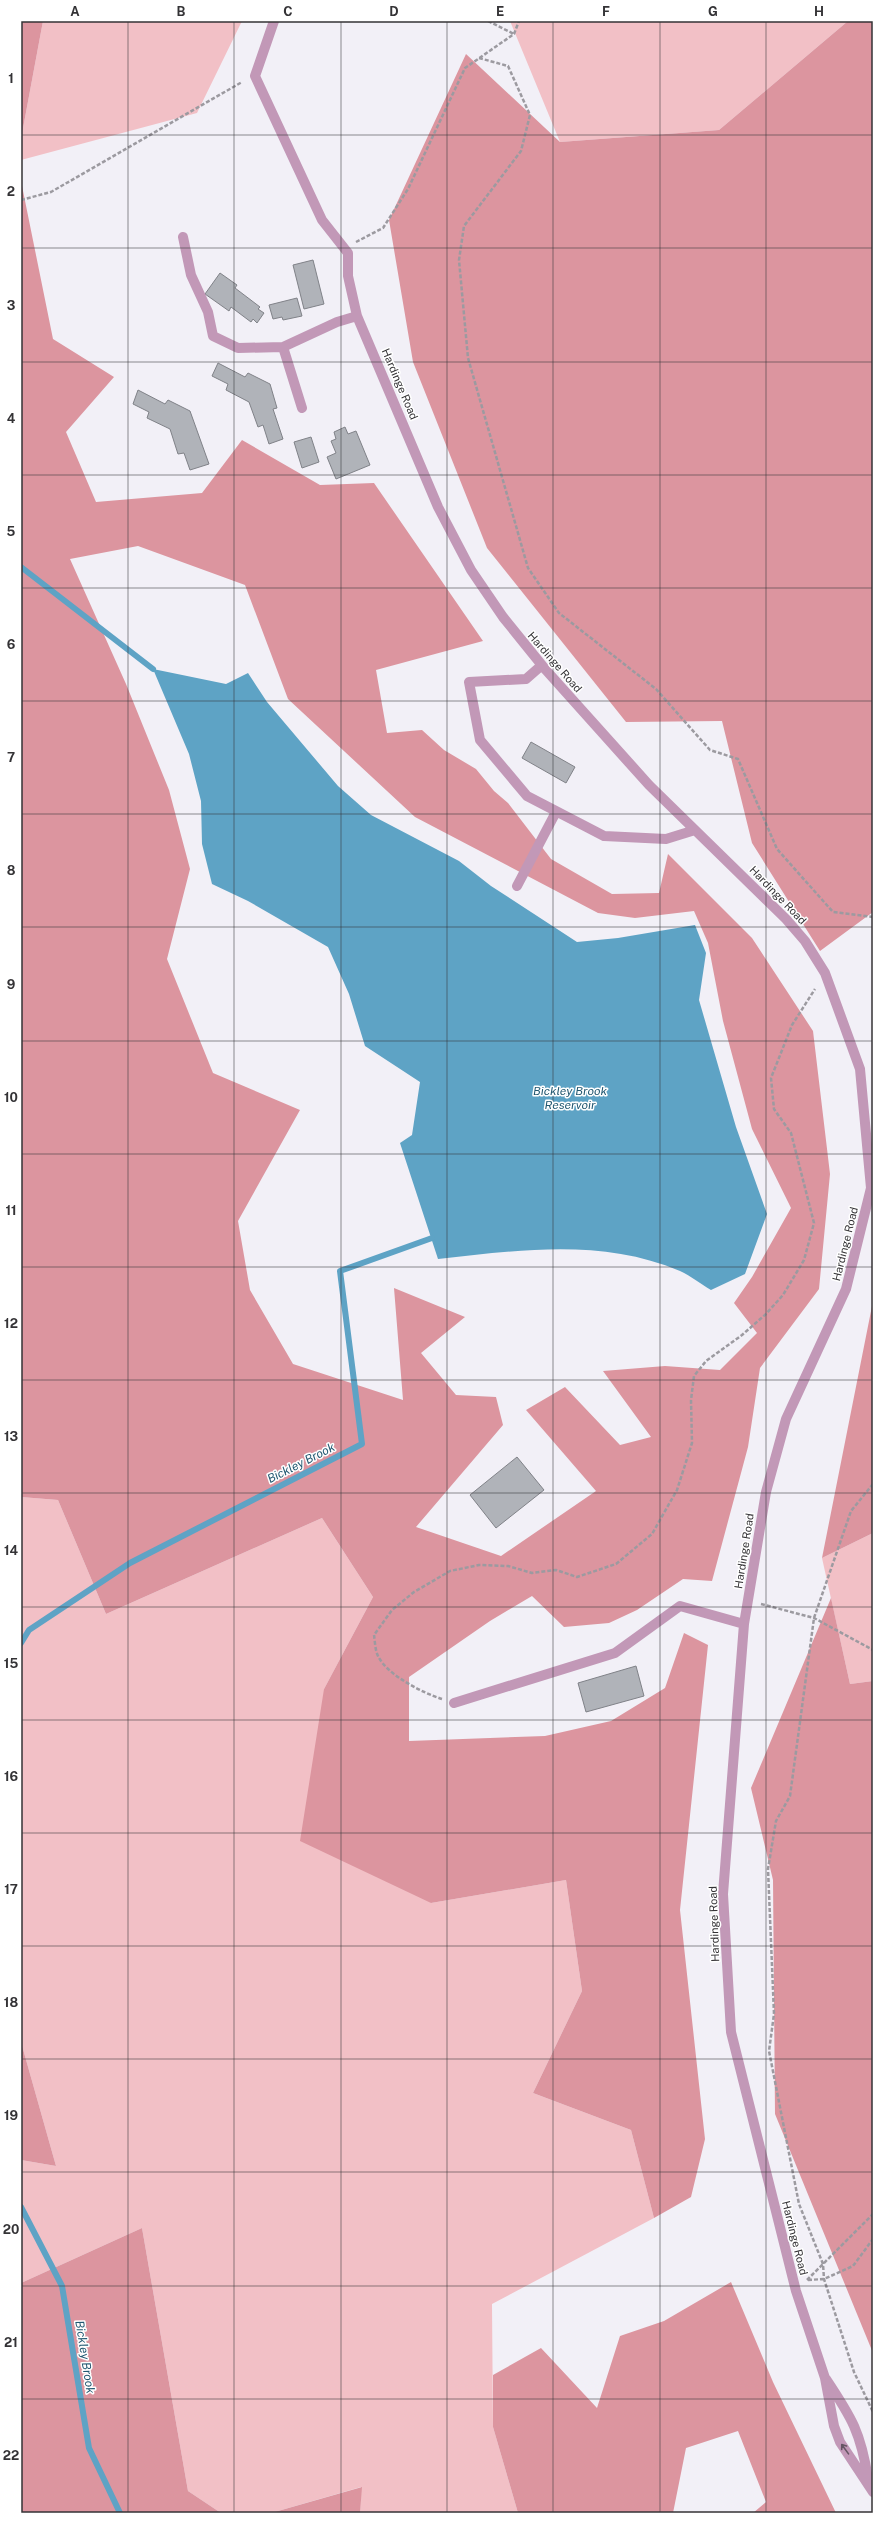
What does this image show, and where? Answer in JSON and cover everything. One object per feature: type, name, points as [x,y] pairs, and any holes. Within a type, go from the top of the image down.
[{"type":"street","points":[[274,21],[255,76],[322,220],[346,250]]},
{"type":"street","points":[[183,237],[191,275],[208,312],[213,336],[238,348],[283,347],[337,322],[357,316]]},
{"type":"street","name":"Hardinge Road","points":[[346,250],[348,276],[357,316],[454,541],[486,594],[542,666],[649,785],[786,919],[805,941],[825,973],[860,1069],[872,1188],[846,1289],[786,1419],[766,1492],[744,1624],[723,1894],[731,2032],[796,2292],[825,2378],[828,2403],[840,2442],[868,2481],[873,2492]]},
{"type":"street","points":[[283,347],[302,408]]},
{"type":"street","points":[[542,666],[526,679],[469,682],[480,740],[527,796],[604,836],[666,839],[695,830]]},
{"type":"street","points":[[517,886],[556,812]]},
{"type":"street","points":[[454,1703],[616,1653],[680,1606],[744,1624]]},
{"type":"street","name":"Hardinge Road","points":[[825,2378],[854,2423],[863,2448],[868,2481]]},
{"type":"path","points":[[488,21],[514,34]]},
{"type":"path","points":[[346,250],[383,228],[408,189],[465,68],[514,34],[519,21]]},
{"type":"path","points":[[479,58],[508,66],[530,115],[522,151],[464,226],[459,260],[468,358],[528,568],[559,613],[656,689],[710,750],[738,760],[777,849],[833,912],[873,917]]},
{"type":"path","points":[[21,200],[51,192],[227,90],[255,76]]},
{"type":"path","points":[[454,1703],[425,1694],[399,1679],[378,1656],[374,1635],[392,1610],[414,1592],[450,1571],[479,1565],[508,1566],[532,1573],[556,1570],[577,1577],[616,1564],[652,1534],[677,1490],[692,1443],[691,1400],[694,1376],[706,1361],[742,1335],[766,1314],[783,1295],[804,1260],[814,1224],[791,1133],[774,1109],[771,1078],[792,1025],[825,973]]},
{"type":"path","points":[[873,1484],[851,1511],[814,1618],[790,1796],[776,1822],[768,1869],[774,2014],[769,2051],[799,2204],[823,2264],[824,2279],[854,2372],[873,2412]]},
{"type":"path","points":[[749,1600],[814,1618],[873,1650]]},
{"type":"path","points":[[796,2292],[873,2214]]},
{"type":"path","points":[[807,2280],[824,2279],[853,2266],[873,2239]]},
{"type":"shaded area","points":[[21,21],[43,21],[21,139]]},
{"type":"shaded area","points":[[43,21],[242,21],[197,113],[21,160],[21,139]]},
{"type":"shaded area","points":[[510,21],[848,21],[719,130],[560,142]]},
{"type":"shaded area","points":[[848,21],[873,21],[873,912],[820,951],[752,843],[722,721],[626,722],[487,548],[413,362],[389,220],[466,54],[560,142],[719,130]]},
{"type":"shaded area","points":[[21,181],[53,339],[114,377],[66,432],[96,502],[202,493],[242,440],[320,485],[374,483],[483,641],[376,670],[387,733],[422,730],[444,750],[476,769],[494,791],[508,803],[551,859],[612,894],[659,893],[668,854],[752,938],[813,1031],[830,1174],[819,1289],[760,1368],[748,1447],[712,1581],[683,1579],[637,1610],[609,1623],[564,1627],[532,1596],[490,1621],[409,1677],[409,1741],[545,1736],[611,1721],[665,1688],[684,1633],[708,1645],[680,1910],[705,2139],[691,2197],[654,2218],[631,2130],[533,2093],[582,1991],[566,1880],[431,1903],[300,1841],[324,1689],[373,1597],[322,1518],[106,1614],[58,1500],[21,1497]],"holes":[[[138,546],[245,585],[288,699],[415,817],[598,913],[635,918],[694,911],[708,943],[723,1021],[752,1129],[791,1208],[752,1277],[734,1303],[757,1333],[720,1370],[665,1366],[603,1371],[651,1437],[620,1445],[565,1387],[526,1410],[596,1491],[501,1556],[416,1527],[503,1425],[496,1397],[456,1395],[421,1353],[465,1317],[394,1288],[403,1400],[293,1364],[250,1290],[238,1221],[300,1110],[213,1073],[167,959],[190,869],[169,790],[126,684],[70,559]]]},
{"type":"shaded area","points":[[873,1301],[873,1533],[822,1558]]},
{"type":"shaded area","points":[[21,1497],[58,1500],[106,1614],[322,1518],[373,1597],[324,1689],[431,1903],[566,1880],[582,1991],[533,2093],[631,2130],[654,2218],[492,2304],[493,2427],[518,2513],[360,2513],[361,2487],[271,2513],[221,2513],[188,2491],[142,2228],[21,2283],[21,2160],[56,2166],[21,2042]]},
{"type":"shaded area","points":[[873,1533],[873,1681],[850,1684],[822,1558]]},
{"type":"shaded area","points":[[831,1598],[850,1684],[873,1681],[873,2353],[775,2114],[773,1880],[751,1788]]},
{"type":"shaded area","points":[[21,2042],[56,2166],[21,2160]]},
{"type":"shaded area","points":[[142,2228],[188,2491],[221,2513],[21,2513],[21,2283]]},
{"type":"shaded area","points":[[731,2282],[773,2382],[836,2513],[753,2513],[766,2502],[738,2431],[686,2448],[673,2513],[518,2513],[493,2427],[493,2375],[541,2348],[597,2408],[620,2336],[664,2321]]},
{"type":"shaded area","points":[[362,2487],[360,2513],[271,2513]]},
{"type":"water","name":"Bickley Brook Reservoir","points":[[153,669],[226,684],[248,673],[267,702],[338,786],[371,815],[459,861],[491,886],[577,942],[618,938],[695,925],[706,953],[699,1000],[736,1127],[767,1214],[745,1274],[711,1290],[680,1271],[651,1261],[621,1254],[591,1250],[530,1250],[438,1259],[400,1143],[412,1135],[420,1082],[365,1046],[349,994],[328,947],[248,901],[212,884],[202,844],[201,801],[189,754]]},
{"type":"building","points":[[313,260],[324,304],[304,309],[293,265]]},
{"type":"building","points":[[220,273],[237,285],[235,288],[260,307],[258,309],[264,313],[257,323],[253,319],[251,322],[231,307],[229,311],[205,294]]},
{"type":"building","points":[[297,298],[302,316],[283,320],[282,317],[273,319],[269,305]]},
{"type":"building","points":[[218,363],[245,377],[248,373],[270,384],[277,408],[273,409],[283,439],[269,444],[263,425],[258,427],[249,402],[226,390],[228,384],[212,376]]},
{"type":"building","points":[[138,390],[165,404],[168,400],[190,411],[209,464],[190,470],[184,453],[178,454],[170,429],[147,418],[149,412],[133,404]]},
{"type":"building","points":[[345,427],[348,434],[356,431],[370,465],[336,479],[327,457],[336,453],[331,441],[336,439],[334,432]]},
{"type":"building","points":[[311,437],[319,462],[302,468],[294,442]]},
{"type":"building","points":[[531,742],[575,767],[566,783],[522,758]]},
{"type":"building","points":[[517,1457],[544,1490],[496,1528],[470,1495]]},
{"type":"building","points":[[636,1666],[644,1696],[586,1712],[578,1683]]},
{"type":"waterway","points":[[21,567],[153,669]]},
{"type":"waterway","name":"Bickley Brook","points":[[21,1643],[29,1630],[130,1563],[362,1444],[340,1271],[432,1238]]},
{"type":"waterway","name":"Bickley Brook","points":[[21,2207],[62,2286],[89,2448],[120,2513]]}]
